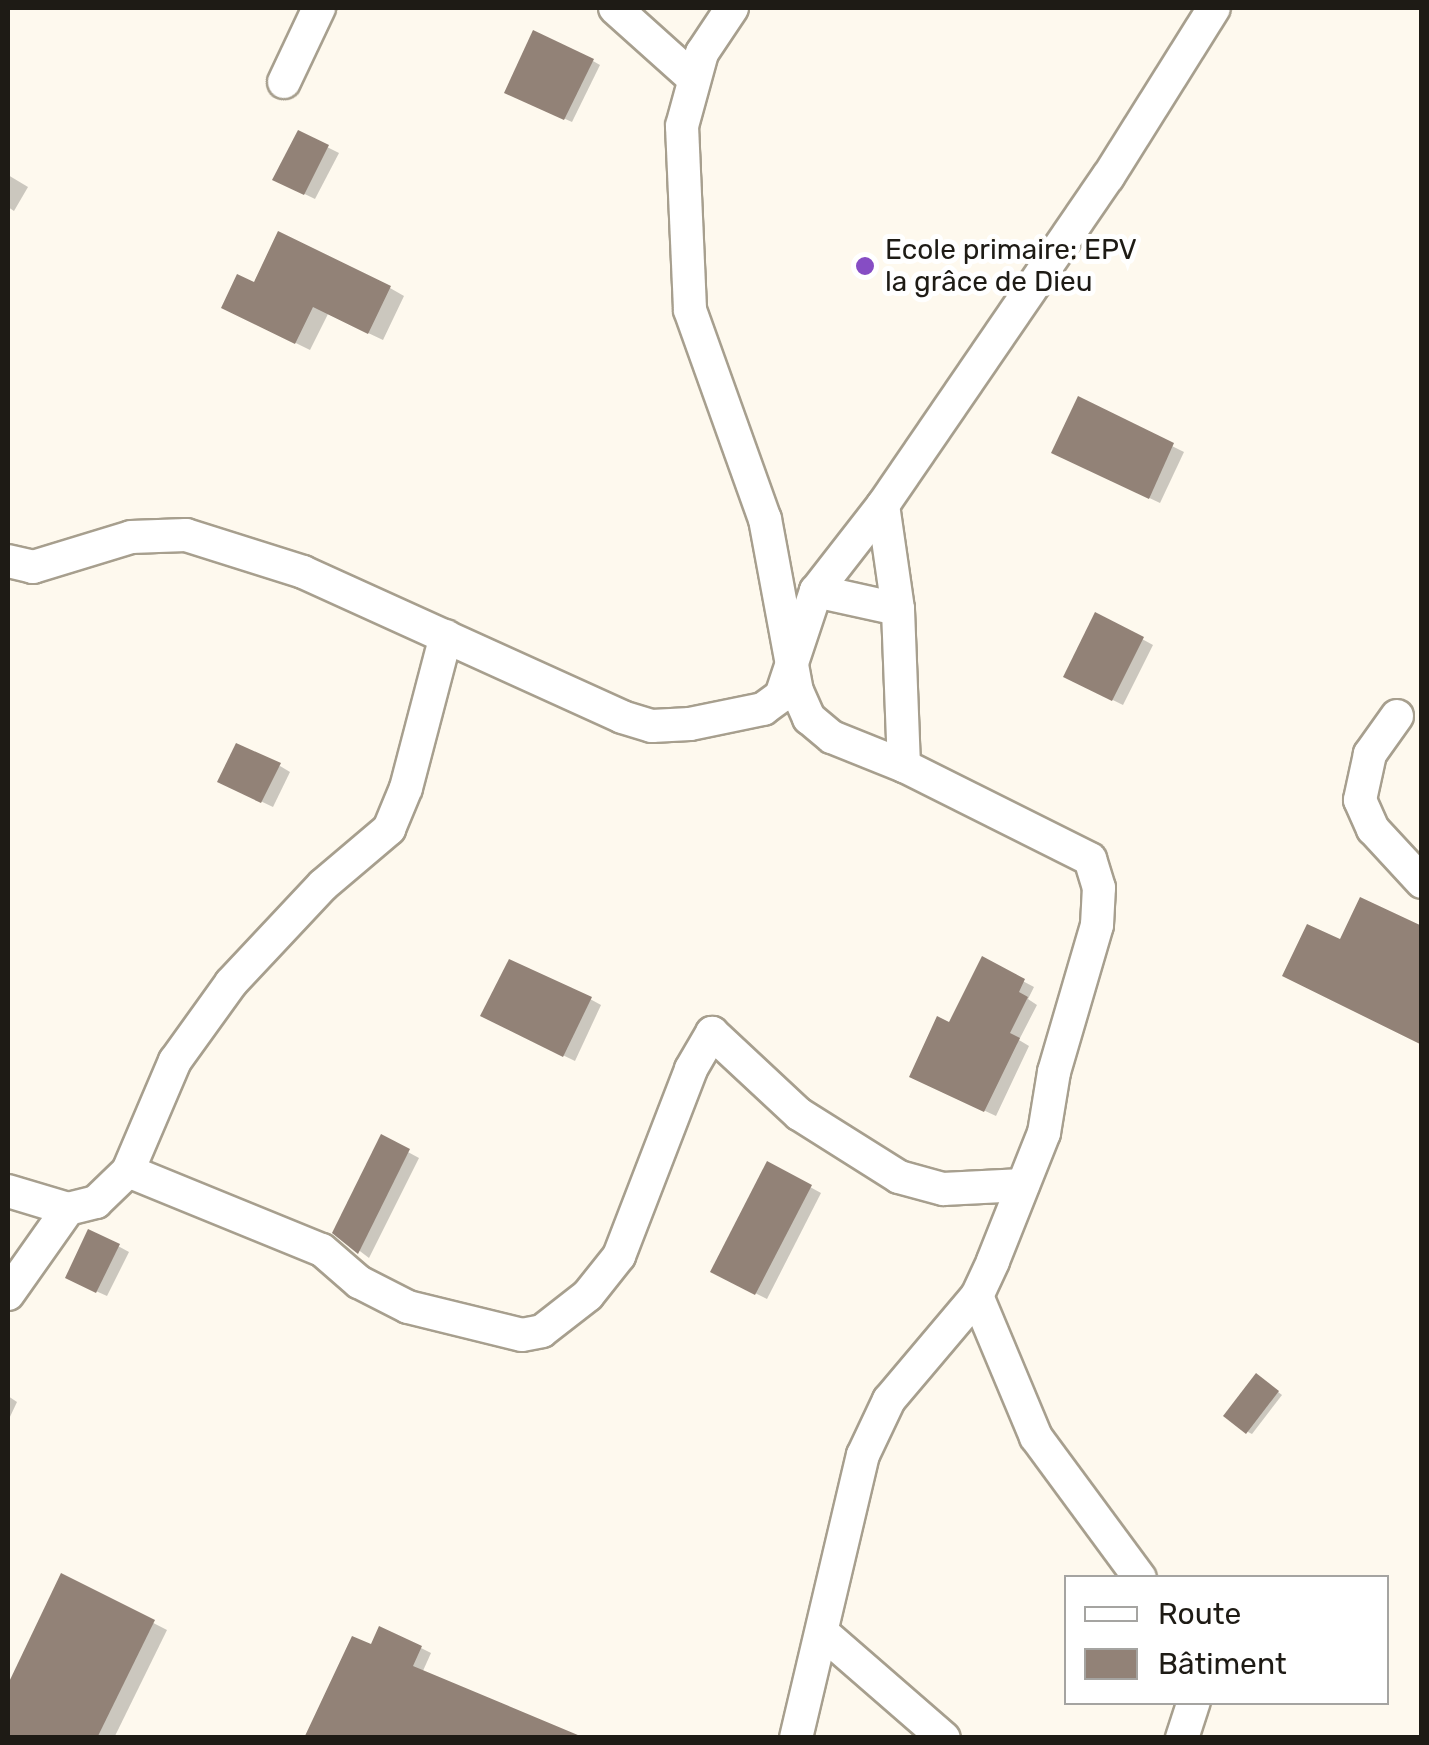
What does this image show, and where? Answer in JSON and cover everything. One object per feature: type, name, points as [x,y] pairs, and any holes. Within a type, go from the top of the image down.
[{"type":"street","points":[[284,82],[320,8]]},
{"type":"street","points":[[615,8],[692,78]]},
{"type":"street","points":[[732,8],[692,78],[682,126],[681,188],[690,310],[765,520],[794,651],[798,691],[809,718],[832,737],[904,766],[1090,859],[1099,888],[1097,926],[1054,1072],[1044,1133],[977,1296],[882,1413],[842,1532],[823,1633],[796,1738]]},
{"type":"street","points":[[8,562],[33,568],[130,537],[186,535],[304,572],[569,696],[652,726],[762,709],[781,696],[816,591],[883,504],[1118,162],[1214,8]]},
{"type":"street","points":[[883,504],[898,608],[904,766]]},
{"type":"street","points":[[816,591],[898,608]]},
{"type":"street","points":[[8,1191],[68,1209],[96,1202],[128,1171],[175,1061],[203,1017],[322,885],[389,828],[406,788],[446,636]]},
{"type":"street","points":[[1396,716],[1370,754],[1360,800],[1373,829],[1422,882]]},
{"type":"street","points":[[128,1171],[322,1250],[359,1282],[408,1308],[522,1334],[542,1331],[588,1294],[619,1256],[691,1069],[712,1033],[798,1114],[899,1176],[943,1189],[1023,1185]]},
{"type":"street","points":[[8,1294],[68,1209]]},
{"type":"street","points":[[977,1296],[1042,1449],[1138,1575]]},
{"type":"street","points":[[823,1633],[944,1738]]},
{"type":"street","points":[[1182,1738],[1193,1705]]},
{"type":"building","points":[[533,30],[594,59],[564,120],[504,93]]},
{"type":"building","points":[[298,130],[329,145],[304,195],[272,180]]},
{"type":"building","points":[[278,231],[391,286],[368,334],[313,307],[295,344],[221,308],[237,274],[254,282]]},
{"type":"building","points":[[1078,396],[1174,443],[1149,499],[1051,453]]},
{"type":"building","points":[[1095,612],[1144,637],[1112,701],[1063,677]]},
{"type":"building","points":[[236,743],[281,763],[261,803],[217,782]]},
{"type":"building","points":[[1360,897],[1422,926],[1422,1045],[1282,976],[1307,924],[1340,939]]},
{"type":"building","points":[[982,956],[1025,979],[1019,992],[1028,997],[1010,1033],[1020,1038],[984,1112],[909,1077],[937,1016],[949,1022]]},
{"type":"building","points":[[509,959],[592,997],[563,1057],[480,1016]]},
{"type":"building","points":[[381,1134],[410,1149],[358,1254],[332,1233]]},
{"type":"building","points":[[767,1161],[812,1185],[755,1295],[710,1272]]},
{"type":"building","points":[[88,1229],[120,1244],[96,1293],[65,1278]]},
{"type":"building","points":[[1256,1373],[1279,1391],[1246,1434],[1223,1416]]},
{"type":"building","points":[[61,1573],[155,1620],[97,1738],[8,1738],[8,1684]]},
{"type":"building","points":[[379,1626],[422,1646],[413,1666],[585,1738],[304,1738],[352,1636],[371,1644]]},
{"type":"place","name":"Ecole primaire: EPV la grâce de Dieu","points":[[865,266]]}]
